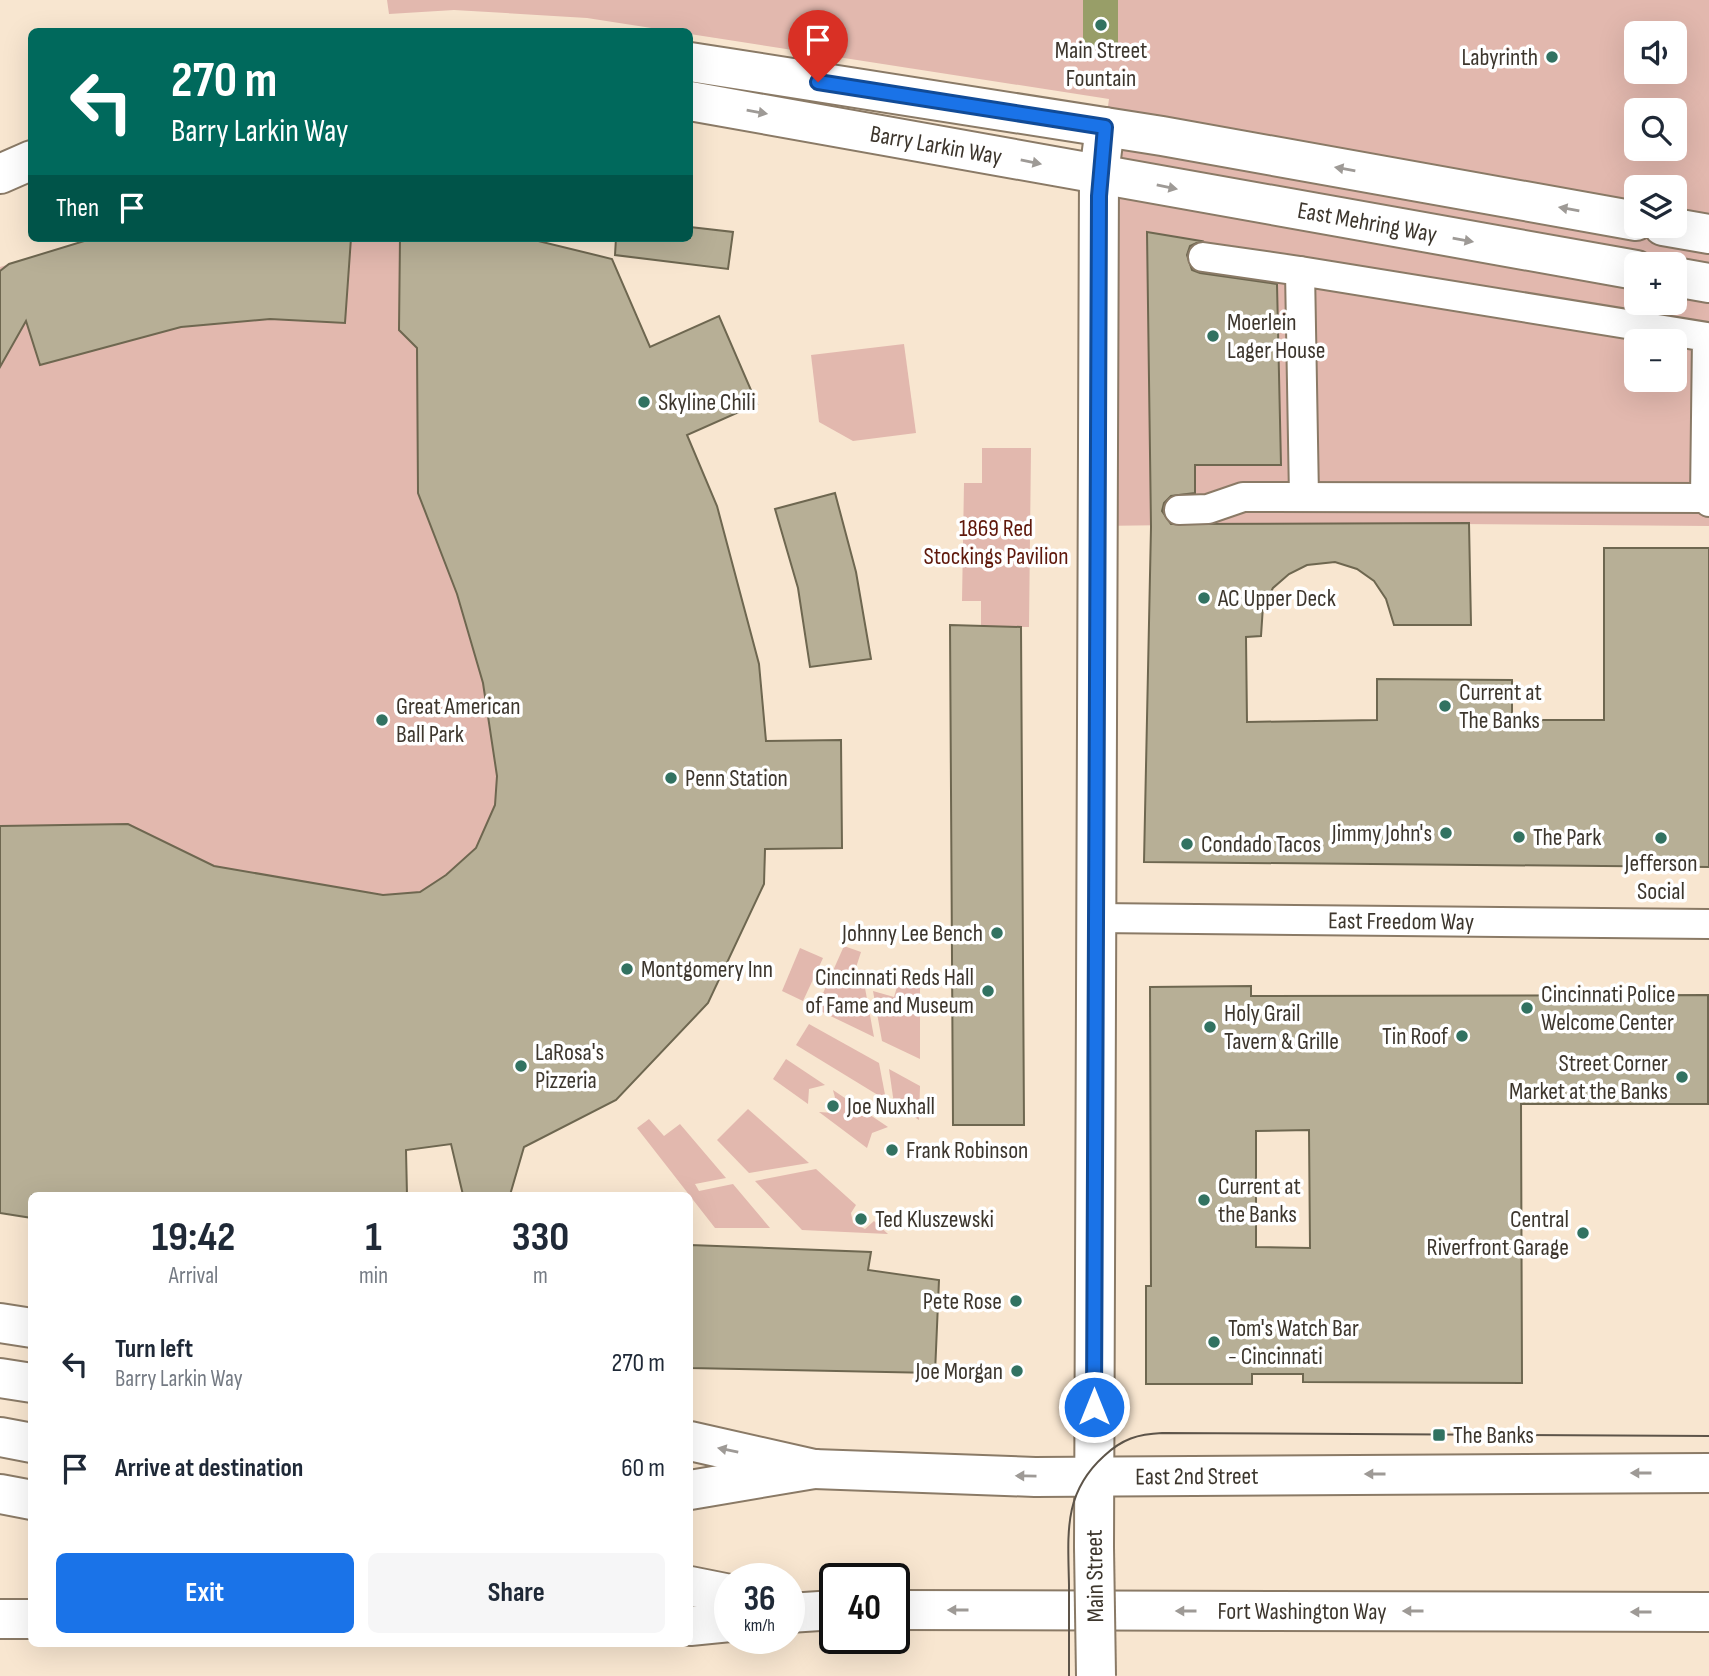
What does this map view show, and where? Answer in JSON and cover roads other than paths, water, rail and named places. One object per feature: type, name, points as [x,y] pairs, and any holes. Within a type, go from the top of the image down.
[{"type":"main road","name":"Barry Larkin Way","points":[[693,62],[1105,127]]},
{"type":"main road","name":"Barry Larkin Way","points":[[693,102],[1100,174]]},
{"type":"main road","name":"Main Street","points":[[1096,1676],[1095,918],[1100,174],[1105,127]]},
{"type":"main road","name":"East Mehring Way","points":[[1105,127],[1624,219]]},
{"type":"main road","points":[[0,174],[28,162]]},
{"type":"main road","name":"East Mehring Way","points":[[1100,174],[1624,268]]},
{"type":"main road","points":[[1687,230],[1709,234]]},
{"type":"main road","points":[[1687,279],[1709,283]]},
{"type":"main road","points":[[0,1323],[28,1327]]},
{"type":"main road","points":[[0,1378],[28,1382]]},
{"type":"main road","points":[[0,1437],[28,1442]]},
{"type":"main road","name":"East 2nd Street","points":[[693,1442],[814,1469],[1094,1476],[1709,1473]]},
{"type":"main road","points":[[700,1487],[814,1469]]},
{"type":"main road","points":[[0,1494],[28,1499]]},
{"type":"main road","points":[[693,1587],[714,1591]]},
{"type":"main road","name":"Fort Washington Way","points":[[910,1610],[1709,1612]]},
{"type":"main road","points":[[0,1619],[28,1619]]},
{"type":"main road","points":[[693,1626],[714,1624]]},
{"type":"street","points":[[1179,510],[1208,509],[1243,496],[1707,500],[1707,337],[1203,257]]},
{"type":"street","points":[[1300,271],[1304,497]]},
{"type":"street","name":"East Freedom Way","points":[[1095,918],[1709,924]]},
{"type":"tram line","points":[[1069,1676],[1068,1548],[1075,1499],[1091,1470],[1117,1445],[1131,1438],[1162,1433],[1709,1436]]},
{"type":"place","name":"Main Street Fountain","points":[[1101,25]]},
{"type":"place","name":"Labyrinth","points":[[1552,57]]},
{"type":"place","name":"Moerlein Lager House","points":[[1213,336]]},
{"type":"place","name":"Skyline Chili","points":[[644,402]]},
{"type":"place","name":"AC Upper Deck","points":[[1204,598]]},
{"type":"place","name":"Current at The Banks","points":[[1445,706]]},
{"type":"place","name":"Great American Ball Park","points":[[382,720]]},
{"type":"place","name":"Penn Station","points":[[671,778]]},
{"type":"place","name":"Jimmy John's","points":[[1446,833]]},
{"type":"place","name":"The Park","points":[[1519,837]]},
{"type":"place","name":"Jefferson Social","points":[[1661,838]]},
{"type":"place","name":"Condado Tacos","points":[[1187,844]]},
{"type":"place","name":"Johnny Lee Bench","points":[[997,933]]},
{"type":"place","name":"Montgomery Inn","points":[[627,969]]},
{"type":"place","name":"Cincinnati Reds Hall of Fame and Museum","points":[[988,991]]},
{"type":"place","name":"Cincinnati Police Welcome Center","points":[[1527,1008]]},
{"type":"place","name":"Holy Grail Tavern & Grille","points":[[1210,1027]]},
{"type":"place","name":"Tin Roof","points":[[1462,1036]]},
{"type":"place","name":"LaRosa's Pizzeria","points":[[521,1066]]},
{"type":"place","name":"Street Corner Market at the Banks","points":[[1682,1077]]},
{"type":"place","name":"Joe Nuxhall","points":[[833,1106]]},
{"type":"place","name":"Frank Robinson","points":[[892,1150]]},
{"type":"place","name":"Current at the Banks","points":[[1204,1200]]},
{"type":"place","name":"Ted Kluszewski","points":[[861,1219]]},
{"type":"place","name":"Central Riverfront Garage","points":[[1583,1233]]},
{"type":"place","name":"Pete Rose","points":[[1016,1301]]},
{"type":"place","name":"Tom's Watch Bar - Cincinnati","points":[[1214,1342]]},
{"type":"place","name":"Joe Morgan","points":[[1017,1371]]},
{"type":"place","name":"The Banks","points":[[1439,1435]]},
{"type":"park label","name":"1869 Red Stockings Pavilion","points":[[996,542]]}]
